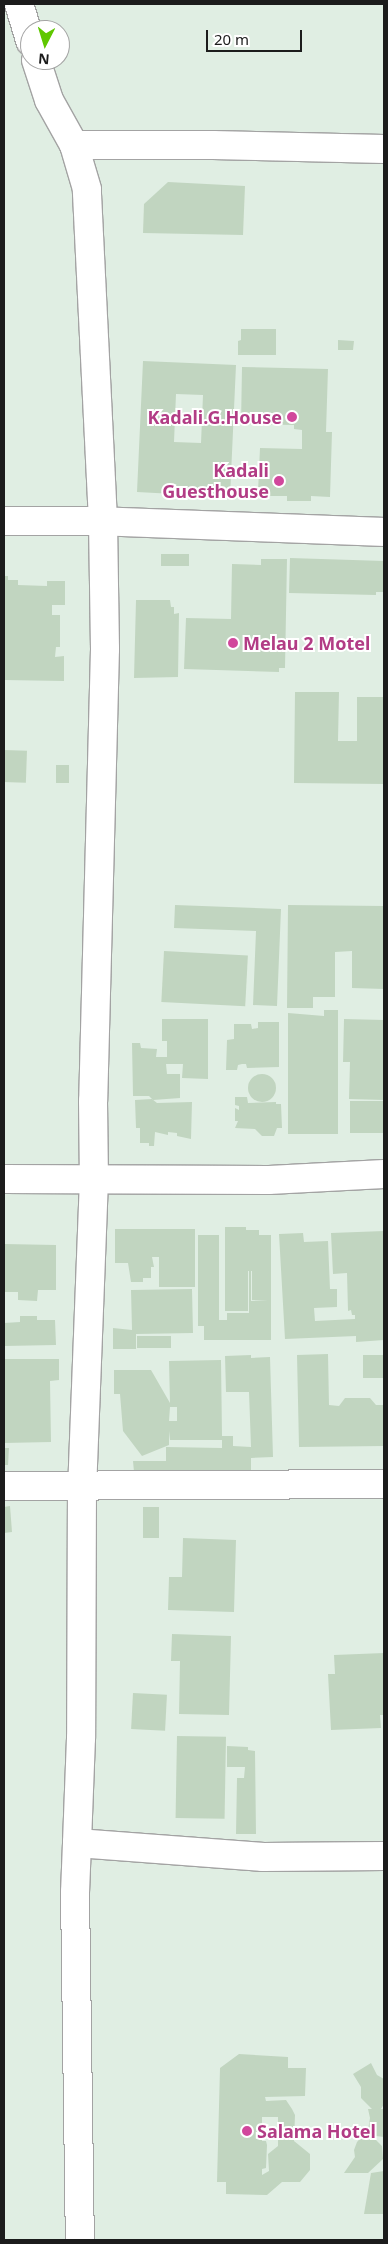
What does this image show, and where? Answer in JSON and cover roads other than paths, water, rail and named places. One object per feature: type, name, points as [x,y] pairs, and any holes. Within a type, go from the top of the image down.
[{"type":"street","points":[[19,4],[24,20]]},
{"type":"street","points":[[39,70],[49,100],[74,145],[86,188],[103,522],[105,649],[93,1100],[94,1179],[82,1485],[81,1738],[75,1892],[80,2240]]},
{"type":"street","points":[[74,145],[213,145],[384,149]]},
{"type":"street","points":[[4,521],[103,522],[384,532]]},
{"type":"street","points":[[4,1179],[269,1180],[384,1174]]},
{"type":"street","points":[[4,1486],[384,1484]]},
{"type":"street","points":[[77,1843],[263,1857],[384,1856]]},
{"type":"place","name":"Kadali.G.House","points":[[292,417]]},
{"type":"place","name":"Kadali Guesthouse","points":[[279,481]]},
{"type":"place","name":"Melau 2 Motel","points":[[233,643]]},
{"type":"place","name":"Salama Hotel","points":[[247,2131]]}]
